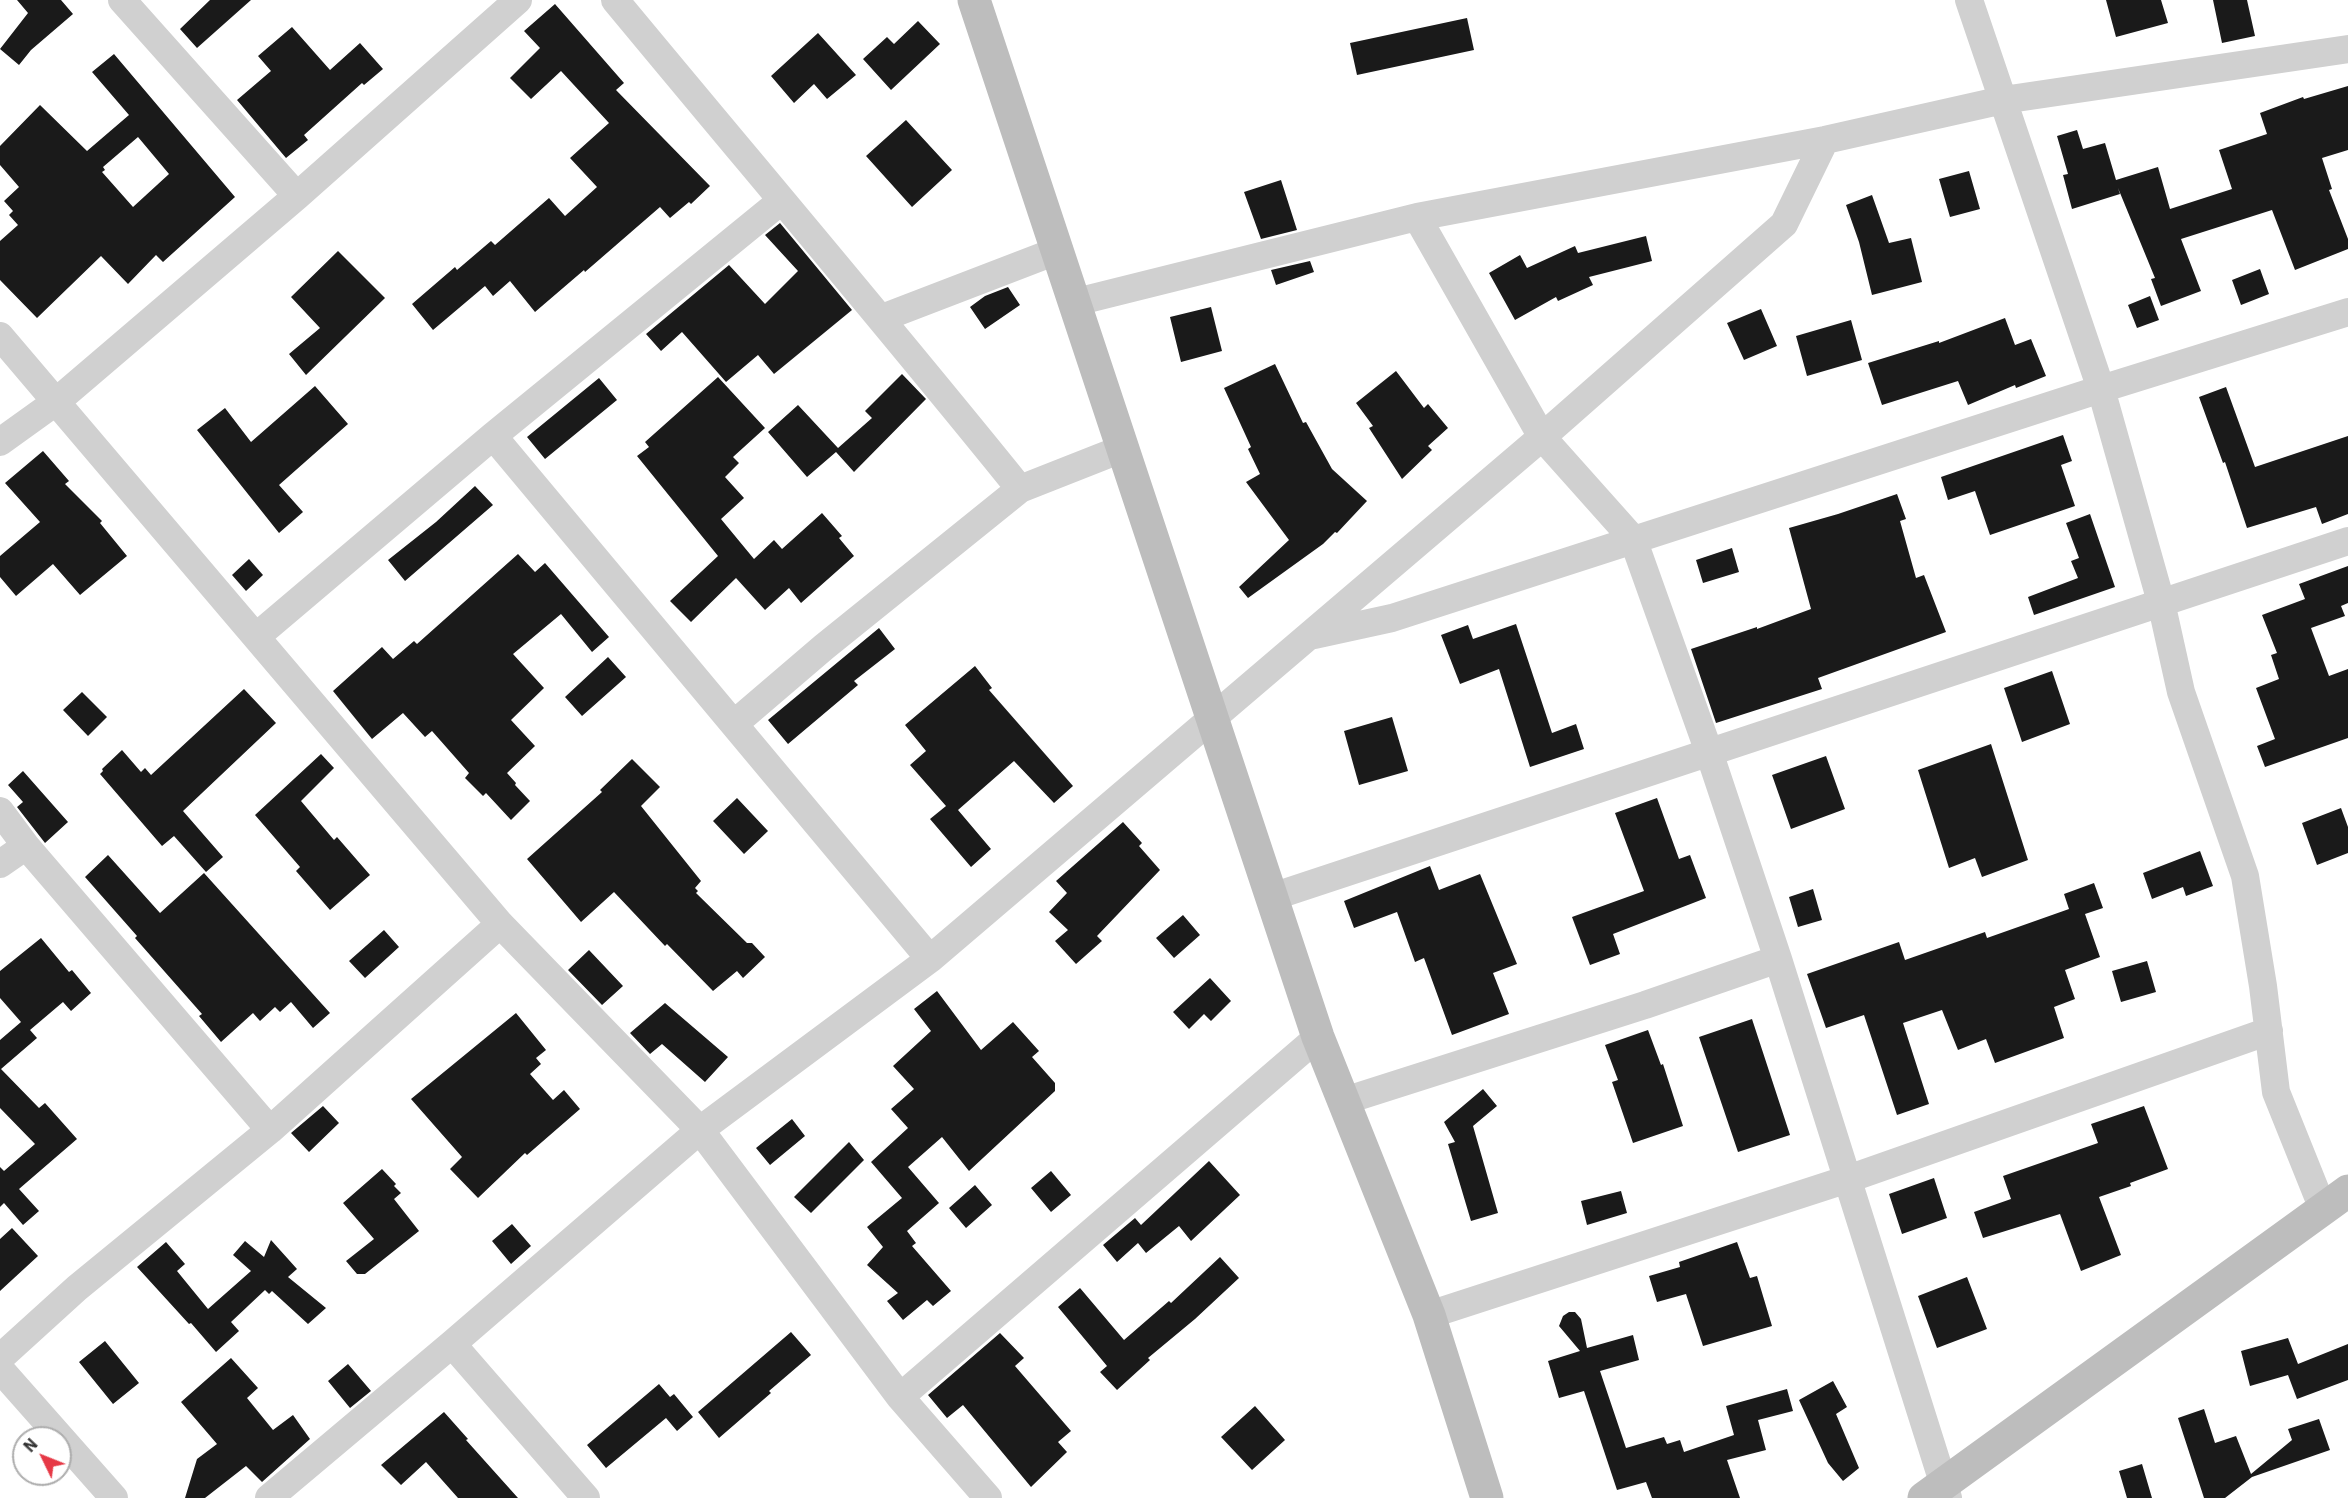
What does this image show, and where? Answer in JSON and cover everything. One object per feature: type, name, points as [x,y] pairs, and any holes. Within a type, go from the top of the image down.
[{"type":"street","points":[[122,0],[297,196]]},
{"type":"street","points":[[0,442],[57,401],[297,196],[518,0]]},
{"type":"street","points":[[615,0],[781,201],[882,318],[1020,489]]},
{"type":"street","points":[[974,0],[1059,250],[1318,1037],[1429,1315],[1487,1498]]},
{"type":"street","points":[[1417,217],[1542,437],[1633,539],[1709,752],[1778,959],[1892,1323],[1930,1434],[1938,1493],[2336,1200],[2276,1092],[2263,986],[2245,876],[2181,693],[2161,602],[2102,389],[1969,0]]},
{"type":"street","points":[[1076,302],[1417,217],[1825,140],[2003,100],[2348,49]]},
{"type":"street","points":[[269,1498],[700,1130],[930,959],[1542,437],[1784,224],[1825,140]]},
{"type":"street","points":[[257,636],[493,436],[781,201]]},
{"type":"street","points":[[882,318],[1059,250]]},
{"type":"street","points":[[1310,636],[1392,618],[2348,312]]},
{"type":"street","points":[[0,336],[500,924],[700,1130],[900,1397],[988,1498]]},
{"type":"street","points":[[493,436],[930,959]]},
{"type":"street","points":[[734,724],[824,647],[1020,489],[1124,448]]},
{"type":"street","points":[[1272,897],[2348,542]]},
{"type":"street","points":[[0,812],[26,846],[270,1130]]},
{"type":"street","points":[[0,864],[26,846]]},
{"type":"street","points":[[0,1358],[77,1288],[270,1130],[500,924]]},
{"type":"street","points":[[1344,1101],[1645,1005],[1778,959]]},
{"type":"street","points":[[1429,1315],[1848,1179],[2269,1031]]},
{"type":"street","points":[[900,1397],[1318,1037]]},
{"type":"street","points":[[452,1344],[586,1498]]},
{"type":"street","points":[[0,1369],[114,1498]]},
{"type":"building","points":[[17,0],[61,0],[73,14],[31,50],[19,65],[0,49],[28,13]]},
{"type":"building","points":[[210,0],[251,0],[197,48],[180,29]]},
{"type":"building","points":[[2106,0],[2161,0],[2168,23],[2116,37]]},
{"type":"building","points":[[2213,0],[2247,0],[2255,36],[2222,43]]},
{"type":"building","points":[[555,4],[624,83],[616,90],[710,186],[691,204],[689,202],[670,218],[660,207],[535,312],[510,281],[493,296],[485,286],[433,330],[412,304],[455,267],[457,270],[491,241],[495,245],[549,198],[565,216],[597,187],[570,158],[609,123],[561,71],[531,99],[510,78],[540,48],[524,31]]},
{"type":"building","points":[[1467,18],[1474,50],[1357,75],[1350,43]]},
{"type":"building","points":[[918,21],[940,44],[891,90],[863,59],[887,37],[894,44]]},
{"type":"building","points":[[292,27],[330,70],[360,43],[383,69],[364,85],[362,83],[304,135],[308,140],[286,158],[237,100],[271,71],[258,56]]},
{"type":"building","points":[[818,33],[856,75],[827,99],[814,84],[794,103],[771,76]]},
{"type":"building","points":[[114,54],[235,197],[163,262],[156,255],[128,284],[101,256],[37,318],[0,280],[0,241],[18,225],[9,215],[13,211],[4,201],[19,187],[0,165],[0,146],[40,105],[87,151],[129,115],[92,72]],"holes":[[[138,137],[169,174],[133,207],[102,172],[105,170],[103,167]]]},
{"type":"building","points":[[2348,86],[2348,150],[2322,158],[2332,189],[2329,190],[2348,239],[2348,249],[2295,270],[2272,210],[2181,239],[2201,291],[2161,306],[2151,279],[2155,278],[2118,188],[2120,194],[2072,209],[2063,175],[2068,174],[2057,136],[2077,130],[2083,149],[2105,143],[2116,180],[2158,167],[2170,209],[2232,189],[2219,150],[2267,134],[2260,113],[2303,97],[2304,99]]},
{"type":"building","points":[[906,120],[952,170],[912,207],[866,156]]},
{"type":"building","points":[[1969,171],[1980,209],[1950,217],[1939,179]]},
{"type":"building","points":[[1281,180],[1297,230],[1261,239],[1244,192]]},
{"type":"building","points":[[1872,195],[1889,243],[1911,238],[1922,282],[1872,295],[1859,242],[1846,205]]},
{"type":"building","points":[[780,223],[852,310],[774,374],[758,355],[726,382],[682,332],[661,351],[646,334],[729,265],[765,304],[798,271],[765,235]]},
{"type":"building","points":[[1646,236],[1652,261],[1589,277],[1593,285],[1558,301],[1556,297],[1515,320],[1489,273],[1520,255],[1527,268],[1575,246],[1578,253]]},
{"type":"building","points":[[338,251],[385,298],[306,375],[289,354],[320,328],[291,297]]},
{"type":"building","points":[[1310,261],[1314,272],[1276,285],[1271,270]]},
{"type":"building","points":[[2260,269],[2269,294],[2241,305],[2232,280]]},
{"type":"building","points":[[1008,287],[1020,305],[985,329],[970,307],[985,296]]},
{"type":"building","points":[[2150,296],[2159,320],[2137,328],[2128,305]]},
{"type":"building","points":[[1211,307],[1222,351],[1181,362],[1170,317]]},
{"type":"building","points":[[1761,309],[1777,346],[1744,360],[1727,323]]},
{"type":"building","points":[[2005,318],[2015,345],[2031,339],[2046,376],[2016,388],[2015,385],[1968,405],[1958,381],[1882,405],[1868,363],[1939,341],[1939,343]]},
{"type":"building","points":[[1851,320],[1862,360],[1807,376],[1796,336]]},
{"type":"building","points":[[1275,364],[1303,423],[1306,422],[1332,469],[1367,501],[1337,533],[1335,532],[1323,544],[1248,598],[1239,587],[1289,540],[1246,482],[1260,474],[1248,449],[1251,447],[1224,388]]},
{"type":"building","points":[[1396,371],[1424,408],[1428,404],[1448,428],[1428,446],[1432,450],[1402,479],[1369,428],[1373,426],[1356,403]]},
{"type":"building","points":[[902,374],[926,399],[854,472],[836,452],[807,477],[768,432],[798,405],[838,448],[872,418],[865,411]]},
{"type":"building","points":[[718,377],[765,428],[733,457],[739,463],[725,477],[744,498],[721,519],[754,559],[774,540],[782,549],[822,513],[842,536],[839,538],[854,556],[801,603],[789,588],[765,610],[736,578],[691,622],[670,601],[718,556],[637,456],[649,447],[645,442]]},
{"type":"building","points":[[599,378],[617,400],[545,459],[527,437]]},
{"type":"building","points":[[315,386],[348,424],[279,485],[303,512],[279,533],[197,430],[225,408],[251,442]]},
{"type":"building","points":[[2226,387],[2255,467],[2348,436],[2348,514],[2322,524],[2316,507],[2247,528],[2225,462],[2223,463],[2199,397]]},
{"type":"building","points":[[2063,435],[2072,461],[2061,465],[2075,506],[1990,535],[1975,491],[1948,500],[1941,477]]},
{"type":"building","points":[[43,451],[69,481],[65,484],[102,521],[100,523],[127,556],[80,595],[53,564],[16,596],[0,577],[0,556],[40,522],[5,483]]},
{"type":"building","points":[[475,486],[493,505],[405,581],[388,560],[436,522]]},
{"type":"building","points":[[1897,494],[1906,519],[1900,521],[1916,578],[1924,575],[1946,632],[1818,678],[1822,689],[1716,723],[1691,649],[1757,627],[1757,629],[1811,609],[1789,528]]},
{"type":"building","points":[[2090,514],[2115,587],[2034,615],[2028,597],[2078,578],[2071,561],[2079,558],[2066,523]]},
{"type":"building","points":[[1732,548],[1739,572],[1703,583],[1696,560]]},
{"type":"building","points":[[518,554],[535,572],[545,563],[609,637],[592,652],[561,614],[513,654],[544,688],[511,720],[535,746],[507,773],[530,801],[511,820],[486,793],[483,796],[465,778],[469,773],[432,731],[425,737],[403,713],[372,739],[333,691],[382,647],[393,659],[414,641],[417,644]]},
{"type":"building","points":[[249,559],[263,575],[246,591],[232,575]]},
{"type":"building","points":[[2348,566],[2348,603],[2341,606],[2345,616],[2311,628],[2329,676],[2348,669],[2348,738],[2265,767],[2257,746],[2275,739],[2256,688],[2279,679],[2271,655],[2277,653],[2262,615],[2305,599],[2299,584]]},
{"type":"building","points":[[1516,624],[1552,733],[1576,724],[1584,749],[1530,767],[1499,669],[1460,684],[1441,635],[1468,625],[1473,639]]},
{"type":"building","points":[[879,628],[895,649],[854,681],[858,685],[788,744],[768,720]]},
{"type":"building","points":[[608,657],[626,677],[582,716],[565,697]]},
{"type":"building","points":[[975,666],[992,688],[989,690],[1073,786],[1054,803],[1014,761],[958,810],[991,849],[971,867],[930,819],[946,806],[910,765],[926,751],[905,725]]},
{"type":"building","points":[[2052,671],[2070,724],[2022,742],[2004,688]]},
{"type":"building","points":[[244,689],[276,723],[183,811],[223,857],[206,872],[174,836],[162,846],[100,774],[102,769],[122,750],[141,772],[145,768],[151,775]]},
{"type":"building","points":[[82,692],[107,717],[88,736],[63,710]]},
{"type":"building","points":[[1392,717],[1408,771],[1359,785],[1344,731]]},
{"type":"building","points":[[1991,744],[2028,860],[1982,877],[1975,858],[1949,868],[1918,770]]},
{"type":"building","points":[[321,754],[334,768],[301,801],[334,840],[337,837],[370,875],[330,910],[296,871],[300,867],[255,815]]},
{"type":"building","points":[[1826,756],[1845,809],[1791,829],[1772,775]]},
{"type":"building","points":[[632,759],[660,787],[641,806],[701,881],[695,888],[698,891],[696,893],[747,943],[752,943],[765,957],[743,978],[737,971],[713,991],[667,944],[665,946],[614,892],[581,922],[527,859],[602,792],[600,790]]},
{"type":"building","points":[[23,771],[68,822],[45,843],[17,807],[23,802],[8,785]]},
{"type":"building","points":[[737,798],[768,831],[744,854],[713,821]]},
{"type":"building","points":[[1657,798],[1679,859],[1690,855],[1706,898],[1613,934],[1620,954],[1590,965],[1572,917],[1644,891],[1615,813]]},
{"type":"building","points":[[2341,808],[2348,827],[2348,853],[2317,865],[2302,823]]},
{"type":"building","points":[[1123,822],[1142,843],[1139,846],[1160,870],[1097,936],[1102,941],[1076,964],[1055,941],[1068,930],[1049,912],[1067,893],[1056,881]]},
{"type":"building","points":[[2200,851],[2213,886],[2186,896],[2183,887],[2152,899],[2143,873]]},
{"type":"building","points":[[108,855],[160,913],[204,873],[330,1013],[313,1028],[291,1002],[280,1012],[275,1007],[260,1021],[253,1013],[221,1042],[199,1016],[202,1014],[85,877]]},
{"type":"building","points":[[1430,866],[1439,890],[1480,874],[1517,964],[1493,973],[1509,1014],[1452,1035],[1424,958],[1415,962],[1397,912],[1354,928],[1344,901]]},
{"type":"building","points":[[2094,883],[2103,908],[2085,914],[2100,957],[2065,970],[2075,999],[2054,1007],[2064,1038],[1995,1063],[1986,1039],[1958,1050],[1942,1010],[1903,1023],[1929,1104],[1897,1115],[1864,1015],[1826,1028],[1807,974],[1899,942],[1905,960],[1985,932],[1987,938],[2069,909],[2064,894]]},
{"type":"building","points":[[1813,889],[1822,920],[1798,927],[1789,897]]},
{"type":"building","points":[[1183,915],[1200,935],[1174,958],[1156,938]]},
{"type":"building","points":[[384,930],[399,947],[365,978],[349,961]]},
{"type":"building","points":[[41,938],[69,972],[72,970],[91,993],[71,1011],[63,1002],[30,1030],[37,1038],[1,1069],[39,1108],[45,1103],[77,1139],[19,1189],[39,1211],[23,1225],[4,1203],[0,1207],[0,1167],[4,1171],[35,1144],[0,1108],[0,1040],[21,1022],[0,998],[0,971]]},
{"type":"building","points":[[589,950],[623,986],[602,1005],[568,970]]},
{"type":"building","points":[[2147,961],[2156,992],[2121,1002],[2112,971]]},
{"type":"building","points":[[1210,978],[1231,1001],[1211,1021],[1204,1014],[1189,1029],[1173,1012]]},
{"type":"building","points":[[937,991],[981,1050],[1013,1022],[1039,1051],[1032,1057],[1055,1083],[1055,1091],[969,1171],[942,1137],[908,1167],[939,1203],[907,1231],[916,1243],[912,1246],[951,1291],[933,1306],[927,1300],[903,1320],[887,1301],[898,1293],[867,1265],[883,1247],[867,1227],[902,1198],[871,1162],[908,1128],[891,1109],[914,1089],[893,1066],[931,1031],[914,1009]]},
{"type":"building","points":[[665,1003],[728,1057],[705,1082],[662,1044],[650,1054],[630,1033]]},
{"type":"building","points":[[516,1013],[546,1050],[536,1058],[541,1064],[530,1074],[553,1100],[564,1090],[580,1109],[527,1155],[525,1153],[478,1198],[450,1169],[462,1157],[411,1099]]},
{"type":"building","points":[[1752,1019],[1790,1135],[1738,1152],[1699,1037]]},
{"type":"building","points":[[1648,1030],[1661,1065],[1663,1064],[1683,1126],[1633,1143],[1612,1082],[1618,1080],[1605,1045]]},
{"type":"building","points":[[1483,1089],[1497,1106],[1473,1126],[1498,1213],[1471,1221],[1448,1144],[1455,1142],[1444,1122]]},
{"type":"building","points":[[323,1106],[339,1123],[309,1152],[291,1133]]},
{"type":"building","points":[[2144,1106],[2168,1169],[2130,1183],[2131,1186],[2099,1197],[2121,1255],[2081,1271],[2060,1214],[1983,1238],[1974,1212],[2011,1199],[2003,1176],[2098,1143],[2091,1124]]},
{"type":"building","points":[[792,1119],[805,1136],[770,1165],[756,1148]]},
{"type":"building","points":[[849,1142],[864,1160],[811,1213],[794,1197]]},
{"type":"building","points":[[1209,1161],[1240,1195],[1191,1241],[1179,1226],[1146,1253],[1138,1243],[1117,1262],[1103,1245],[1135,1218],[1141,1225]]},
{"type":"building","points":[[382,1169],[401,1193],[394,1199],[419,1231],[365,1274],[357,1274],[346,1261],[374,1239],[343,1203]]},
{"type":"building","points":[[1051,1171],[1071,1195],[1051,1212],[1031,1188]]},
{"type":"building","points":[[1934,1178],[1947,1218],[1902,1234],[1889,1194]]},
{"type":"building","points":[[975,1185],[992,1205],[966,1228],[949,1208]]},
{"type":"building","points":[[1621,1191],[1627,1213],[1587,1225],[1581,1201]]},
{"type":"building","points":[[512,1224],[531,1246],[511,1264],[492,1241]]},
{"type":"building","points":[[12,1228],[38,1256],[0,1291],[0,1239]]},
{"type":"building","points":[[271,1240],[297,1269],[288,1277],[326,1308],[308,1324],[272,1291],[269,1294],[265,1290],[231,1322],[239,1331],[216,1352],[137,1267],[166,1242],[185,1264],[177,1271],[208,1309],[251,1271],[233,1255],[245,1241],[264,1257]]},
{"type":"building","points":[[1737,1242],[1750,1278],[1757,1276],[1772,1326],[1703,1346],[1686,1294],[1657,1302],[1649,1276],[1680,1267],[1679,1262]]},
{"type":"building","points":[[1220,1257],[1239,1278],[1148,1358],[1150,1360],[1117,1390],[1100,1372],[1107,1366],[1058,1307],[1080,1288],[1124,1340],[1169,1301],[1171,1303]]},
{"type":"building","points":[[1967,1277],[1987,1329],[1937,1348],[1918,1296]]},
{"type":"building","points":[[1569,1312],[1575,1312],[1581,1319],[1587,1348],[1633,1335],[1639,1360],[1600,1371],[1626,1448],[1664,1437],[1667,1444],[1680,1440],[1684,1452],[1734,1435],[1726,1406],[1787,1389],[1793,1411],[1758,1420],[1766,1450],[1727,1460],[1740,1498],[1652,1498],[1646,1482],[1617,1490],[1584,1391],[1559,1398],[1548,1361],[1580,1351],[1559,1326],[1563,1316]]},
{"type":"building","points":[[791,1332],[811,1355],[719,1438],[698,1412]]},
{"type":"building","points":[[1000,1333],[1024,1358],[1015,1366],[1071,1431],[1058,1442],[1067,1452],[1031,1487],[963,1405],[947,1418],[928,1395]]},
{"type":"building","points":[[2288,1338],[2298,1364],[2348,1344],[2348,1380],[2297,1399],[2288,1375],[2250,1386],[2241,1351]]},
{"type":"building","points":[[105,1341],[139,1383],[113,1404],[79,1362]]},
{"type":"building","points":[[231,1358],[258,1388],[247,1398],[273,1430],[293,1415],[310,1439],[262,1482],[246,1466],[205,1498],[185,1498],[197,1459],[217,1444],[181,1402]]},
{"type":"building","points":[[348,1364],[371,1391],[350,1408],[328,1381]]},
{"type":"building","points":[[1833,1381],[1847,1407],[1836,1414],[1859,1468],[1843,1481],[1828,1463],[1799,1400]]},
{"type":"building","points":[[659,1384],[670,1397],[674,1394],[693,1417],[677,1431],[666,1418],[606,1468],[587,1445]]},
{"type":"building","points":[[1255,1406],[1285,1440],[1252,1470],[1221,1437]]},
{"type":"building","points":[[2204,1409],[2215,1443],[2236,1436],[2251,1474],[2292,1440],[2288,1429],[2319,1419],[2330,1450],[2252,1477],[2225,1498],[2204,1498],[2178,1418]]},
{"type":"building","points":[[444,1412],[518,1498],[458,1498],[426,1462],[401,1485],[381,1465]]},
{"type":"building","points":[[2142,1464],[2152,1498],[2127,1498],[2119,1471]]}]
